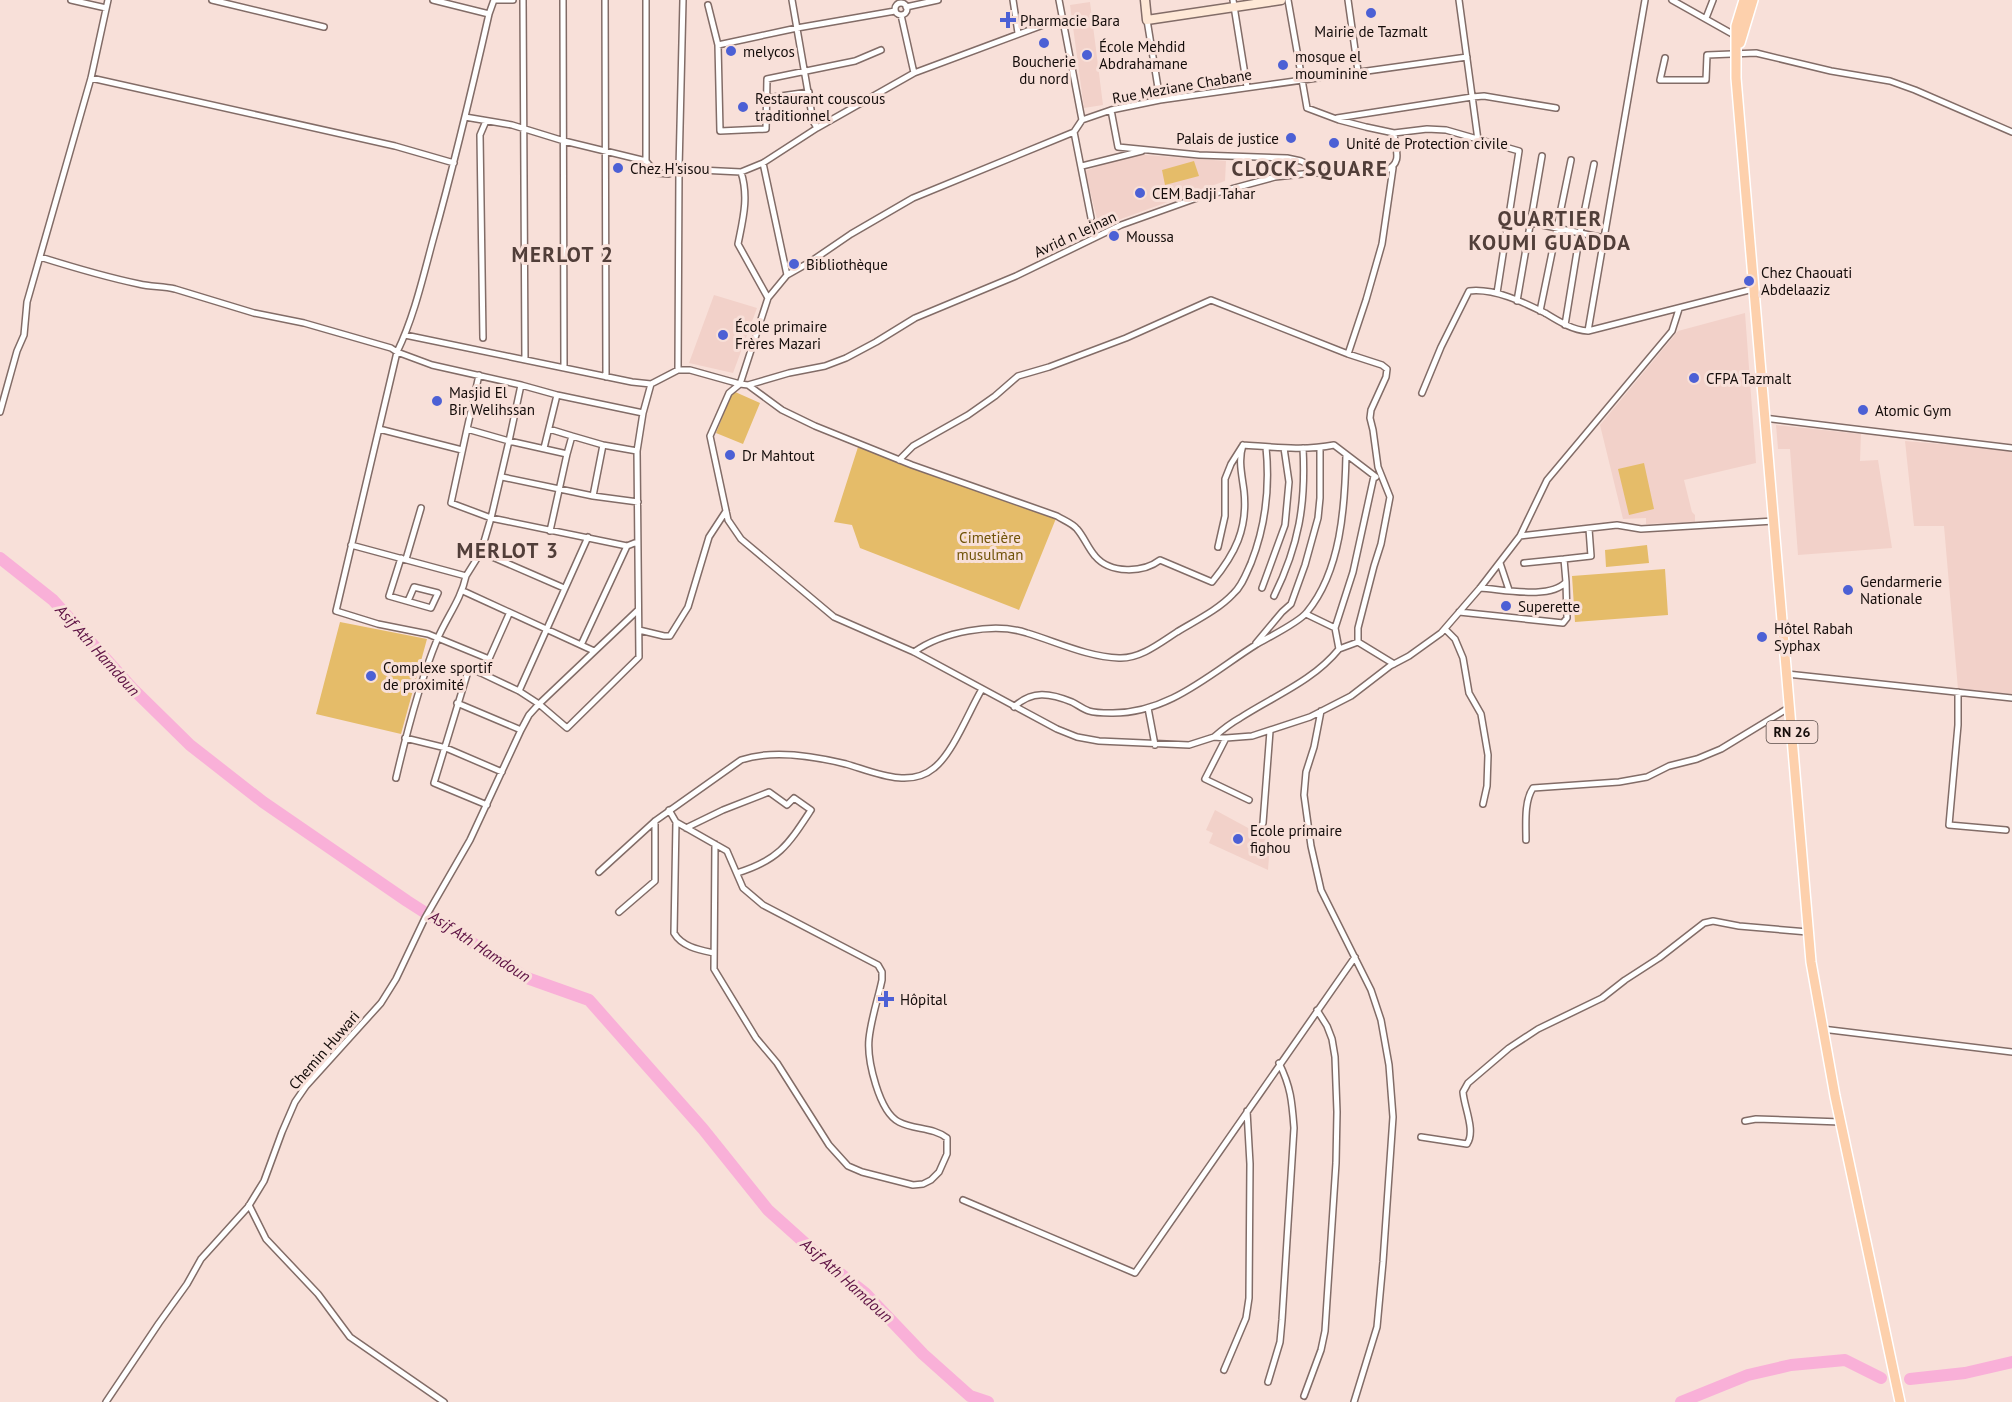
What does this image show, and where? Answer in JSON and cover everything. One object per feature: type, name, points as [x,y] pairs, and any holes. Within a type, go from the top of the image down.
[{"type":"main road","points":[[1145,0],[1148,20],[1234,3],[1281,0]]},
{"type":"main road","name":"RN 26","points":[[1744,0],[1736,26],[1736,78],[1808,932],[1822,1029],[1900,1402]]},
{"type":"main road","name":"RN 26","points":[[1737,54],[1753,0]]},
{"type":"street","points":[[71,0],[106,8]]},
{"type":"street","points":[[0,412],[17,351],[24,335],[27,302],[91,78],[108,0]]},
{"type":"street","points":[[212,0],[324,27]]},
{"type":"street","points":[[433,0],[489,14]]},
{"type":"street","points":[[489,659],[428,634],[378,624],[336,611],[398,352],[405,335],[454,164],[489,14],[495,0],[513,0]]},
{"type":"street","points":[[523,0],[525,360]]},
{"type":"street","points":[[564,0],[564,368]]},
{"type":"street","points":[[605,0],[606,377]]},
{"type":"street","points":[[646,0],[646,161]]},
{"type":"street","points":[[678,370],[683,0]]},
{"type":"street","points":[[792,0],[813,121],[817,128]]},
{"type":"street","points":[[895,11],[897,5],[902,3],[938,0]]},
{"type":"street","points":[[1013,0],[1018,33]]},
{"type":"street","points":[[1059,0],[1082,120],[1074,132],[913,198],[787,275],[768,298],[740,384],[729,393],[710,436],[728,520],[741,539],[834,616],[914,652],[1014,707],[1077,737],[1117,743],[1155,745],[1189,745],[1214,737],[1239,718],[1309,678],[1326,665],[1339,649],[1358,642]]},
{"type":"street","points":[[1288,0],[1300,80],[1307,108],[1335,118],[1394,132],[1446,130],[1519,151],[1497,293]]},
{"type":"street","points":[[1348,0],[1358,71]]},
{"type":"street","points":[[1459,0],[1478,141]]},
{"type":"street","points":[[1588,331],[1645,0]]},
{"type":"street","points":[[1672,0],[1737,36]]},
{"type":"street","points":[[1706,18],[1713,0]]},
{"type":"street","points":[[901,15],[906,12],[902,3]]},
{"type":"street","points":[[1234,3],[1247,87]]},
{"type":"street","points":[[708,5],[718,45],[720,131],[766,129],[767,79],[855,61],[881,50]]},
{"type":"street","points":[[718,45],[895,11],[901,15],[914,73]]},
{"type":"street","points":[[465,117],[524,128],[564,141],[646,161],[656,173],[669,174],[679,169],[741,172],[763,164],[817,128],[914,73],[1062,18]]},
{"type":"street","points":[[1148,20],[1160,100]]},
{"type":"street","points":[[1665,58],[1660,80],[1706,80],[1707,55],[1756,53],[1831,71],[1890,81],[2012,132]]},
{"type":"street","name":"Rue Meziane Chabane","points":[[1082,120],[1111,110],[1160,100],[1467,57]]},
{"type":"street","points":[[91,78],[395,146],[454,164]]},
{"type":"street","points":[[766,98],[809,92]]},
{"type":"street","points":[[1335,118],[1484,96],[1556,108]]},
{"type":"street","points":[[1111,110],[1118,147],[1199,155],[1287,158],[1301,160],[1326,172]]},
{"type":"street","points":[[483,338],[480,135],[486,121]]},
{"type":"street","points":[[1074,132],[1091,218]]},
{"type":"street","points":[[1348,354],[1382,244],[1393,168],[1397,160],[1394,132]]},
{"type":"street","points":[[1082,166],[1147,150]]},
{"type":"street","points":[[1516,301],[1532,222],[1542,156]]},
{"type":"street","points":[[1301,160],[1303,174]]},
{"type":"street","points":[[1540,311],[1571,160]]},
{"type":"street","points":[[763,164],[787,275]]},
{"type":"street","points":[[1566,325],[1580,233],[1594,164]]},
{"type":"street","name":"Avrid n lejnan","points":[[748,385],[789,373],[825,366],[846,358],[915,318],[1016,276],[1121,225],[1215,192],[1275,177],[1326,172],[1385,171],[1393,168]]},
{"type":"street","points":[[741,172],[746,203],[738,244],[768,298]]},
{"type":"street","points":[[1509,218],[1604,237]]},
{"type":"street","points":[[40,257],[117,279],[175,289],[254,313],[304,323],[391,348],[432,365],[643,413]]},
{"type":"street","points":[[1422,393],[1441,347],[1469,291],[1497,293],[1566,325],[1581,331],[1588,331],[1753,289]]},
{"type":"street","points":[[899,460],[913,446],[968,415],[1018,376],[1126,338],[1210,300],[1382,365],[1387,369],[1386,377],[1371,410],[1370,418],[1378,467],[1390,497],[1388,516],[1358,628],[1358,642]]},
{"type":"street","points":[[1214,737],[1252,736],[1321,711],[1351,696],[1444,629],[1480,588],[1520,536],[1547,480],[1672,331],[1679,309]]},
{"type":"street","points":[[405,335],[606,377],[651,384],[678,370],[690,370],[748,385],[782,410],[798,418],[899,460],[1057,516],[1075,527],[1096,557],[1106,564],[1131,571],[1142,569],[1160,560],[1212,582],[1229,562],[1236,547],[1245,513],[1240,456],[1243,445]]},
{"type":"street","points":[[479,375],[451,503],[491,518],[550,531],[627,546],[637,542]]},
{"type":"street","points":[[396,778],[418,693],[438,638],[463,591],[466,576],[481,552],[501,477],[521,384]]},
{"type":"street","points":[[487,805],[434,783],[469,668],[519,690],[567,728],[639,657],[638,451],[643,413],[651,384]]},
{"type":"street","points":[[544,448],[557,395]]},
{"type":"street","points":[[1764,418],[2012,448]]},
{"type":"street","points":[[379,429],[462,450]]},
{"type":"street","points":[[467,429],[567,454]]},
{"type":"street","points":[[549,429],[603,445],[638,451]]},
{"type":"street","points":[[550,531],[558,488],[572,436]]},
{"type":"street","points":[[1243,445],[1320,448],[1334,444],[1385,483]]},
{"type":"street","points":[[593,496],[603,445]]},
{"type":"street","points":[[1218,547],[1225,516],[1225,479],[1243,445]]},
{"type":"street","points":[[914,652],[943,636],[991,630],[1025,632],[1076,649],[1121,658],[1134,656],[1149,649],[1226,601],[1238,590],[1260,539],[1269,489],[1266,447]]},
{"type":"street","points":[[1262,588],[1285,525],[1289,482],[1284,448]]},
{"type":"street","points":[[1275,596],[1289,561],[1302,517],[1303,448]]},
{"type":"street","points":[[1250,649],[1291,604],[1305,565],[1318,518],[1320,448]]},
{"type":"street","points":[[1014,707],[1029,695],[1041,694],[1100,713],[1114,714],[1148,708],[1198,685],[1306,614],[1323,586],[1339,535],[1345,490],[1346,455]]},
{"type":"street","points":[[1339,649],[1335,628],[1356,561],[1374,476]]},
{"type":"street","points":[[501,477],[593,496],[638,502]]},
{"type":"street","points":[[408,601],[414,587],[438,593],[431,608],[389,596],[421,508]]},
{"type":"street","points":[[639,630],[670,636],[688,607],[709,537],[726,511]]},
{"type":"street","points":[[1520,536],[1617,525],[1641,529],[1774,521]]},
{"type":"street","points":[[1524,563],[1591,556],[1589,529]]},
{"type":"street","points":[[519,690],[588,537]]},
{"type":"street","points":[[351,545],[466,576]]},
{"type":"street","points":[[581,645],[627,546]]},
{"type":"street","points":[[481,552],[564,588]]},
{"type":"street","points":[[1459,612],[1563,623],[1567,618],[1564,559]]},
{"type":"street","points":[[1500,563],[1509,590]]},
{"type":"street","points":[[1480,588],[1542,592],[1566,582]]},
{"type":"street","points":[[463,591],[594,651]]},
{"type":"street","name":"Chemin Huwari","points":[[106,1402],[187,1284],[201,1259],[249,1205],[264,1181],[295,1101],[374,1012],[396,979],[425,918],[470,840],[521,730],[539,704],[638,610]]},
{"type":"street","points":[[481,673],[509,614]]},
{"type":"street","points":[[1306,614],[1335,628]]},
{"type":"street","points":[[1444,629],[1455,639],[1463,658],[1469,693],[1481,714],[1488,755],[1488,778],[1483,804]]},
{"type":"street","points":[[1358,642],[1394,664]]},
{"type":"street","points":[[1787,674],[2012,698]]},
{"type":"street","points":[[599,872],[655,821],[741,760],[760,755],[796,756],[823,759],[892,777],[912,779],[924,775],[944,758],[982,689]]},
{"type":"street","points":[[1958,692],[1958,725],[1949,825],[2006,830]]},
{"type":"street","points":[[457,703],[521,730]]},
{"type":"street","points":[[1526,840],[1527,808],[1533,788],[1619,782],[1647,777],[1669,766],[1697,759],[1721,749],[1790,707]]},
{"type":"street","points":[[1148,708],[1155,745]]},
{"type":"street","points":[[1321,711],[1306,772],[1304,795],[1311,846],[1321,890],[1371,990],[1382,1020],[1389,1065],[1393,1117],[1377,1327],[1354,1402]]},
{"type":"street","points":[[1258,832],[1263,823],[1270,731]]},
{"type":"street","points":[[405,738],[446,748],[502,772]]},
{"type":"street","points":[[1226,738],[1205,779],[1249,800]]},
{"type":"street","points":[[686,828],[723,810],[770,792],[787,805],[794,798],[811,810],[789,845],[768,860],[737,873]]},
{"type":"street","points":[[669,810],[676,822],[686,828],[715,844],[727,851],[743,888],[763,905],[878,965],[882,972],[882,980],[868,1041],[870,1062],[883,1105],[890,1116],[900,1123],[934,1131],[947,1137],[947,1154],[939,1172],[931,1180],[914,1185],[862,1172],[848,1166],[830,1145],[777,1063],[756,1038],[714,969],[715,844]]},
{"type":"street","points":[[619,912],[655,881],[655,821]]},
{"type":"street","points":[[676,822],[674,933],[678,939],[692,948],[714,953]]},
{"type":"street","points":[[1421,1137],[1467,1144],[1471,1132],[1463,1092],[1468,1083],[1528,1035],[1602,998],[1625,980],[1644,970],[1704,923],[1713,921],[1739,926],[1808,932]]},
{"type":"street","points":[[963,1200],[1135,1273],[1355,957]]},
{"type":"street","points":[[1305,1396],[1325,1331],[1337,1113],[1335,1058],[1327,1026],[1317,1010]]},
{"type":"street","points":[[1822,1029],[2012,1052]]},
{"type":"street","points":[[1268,1382],[1280,1342],[1294,1128],[1288,1082],[1280,1064]]},
{"type":"street","points":[[1224,1370],[1246,1318],[1249,1298],[1250,1164],[1247,1111]]},
{"type":"street","points":[[1745,1121],[1756,1119],[1841,1122]]},
{"type":"street","points":[[249,1205],[266,1239],[318,1294],[350,1337],[444,1402]]},
{"type":"shaded area","name":"École Mehdid Abdrahamane","points":[[1090,2],[1103,105],[1084,108],[1070,5]]},
{"type":"shaded area","name":"CEM Badji Tahar","points":[[1132,154],[1226,161],[1225,181],[1099,227],[1085,171]]},
{"type":"shaded area","name":"École primaire Frères Mazari","points":[[714,295],[757,308],[733,373],[689,363]]},
{"type":"shaded area","name":"CFPA Tazmalt","points":[[1745,313],[1756,463],[1684,480],[1695,522],[1646,524],[1646,518],[1623,519],[1600,425],[1678,331]]},
{"type":"shaded area","points":[[1776,425],[1861,434],[1860,461],[1878,460],[1892,548],[1798,555],[1790,449],[1778,449]]},
{"type":"shaded area","points":[[1905,441],[2012,450],[2012,694],[1958,689],[1944,526],[1914,526]]},
{"type":"shaded area","name":"Ecole primaire fighou","points":[[1215,810],[1261,835],[1265,834],[1266,844],[1270,844],[1268,870],[1209,843],[1213,833],[1206,830]]},
{"type":"green space","points":[[1194,161],[1199,176],[1165,185],[1162,170]]},
{"type":"green space","points":[[733,391],[760,403],[743,444],[716,433]]},
{"type":"green space","name":"Cimetière musulman","points":[[858,447],[1057,516],[1019,610],[860,548],[852,525],[834,522]]},
{"type":"green space","points":[[1644,463],[1654,509],[1629,515],[1618,469]]},
{"type":"green space","points":[[1647,545],[1649,563],[1606,567],[1605,550]]},
{"type":"green space","points":[[1665,569],[1668,615],[1575,622],[1572,576]]},
{"type":"green space","name":"Complexe sportif de proximité","points":[[340,622],[427,639],[401,734],[316,714]]},
{"type":"waterway","name":"Asif Ath Hamdoun","points":[[0,558],[53,600],[132,688],[190,745],[263,802],[407,901],[527,978],[589,1000],[703,1129],[768,1210],[827,1263],[865,1293],[923,1354],[970,1396],[988,1402]]},
{"type":"waterway","name":"Asif Ath Hamdoun","points":[[1681,1402],[1748,1375],[1791,1365],[1845,1360],[1881,1378]]},
{"type":"waterway","name":"Asif Ath Hamdoun","points":[[1910,1379],[1965,1373],[2012,1362]]},
{"type":"place","name":"Mairie de Tazmalt","points":[[1371,13]]},
{"type":"place","name":"Pharmacie Bara","points":[[1008,20]]},
{"type":"place","name":"Boucherie du nord","points":[[1044,43]]},
{"type":"place","name":"melycos","points":[[731,51]]},
{"type":"place","name":"École Mehdid Abdrahamane","points":[[1087,55]]},
{"type":"place","name":"mosque el mouminine","points":[[1283,65]]},
{"type":"place","name":"Restaurant couscous traditionnel","points":[[743,107]]},
{"type":"place","name":"Palais de justice","points":[[1291,138]]},
{"type":"place","name":"Unité de Protection civile","points":[[1334,143]]},
{"type":"place","name":"Chez H'sisou","points":[[618,168]]},
{"type":"place","name":"CEM Badji Tahar","points":[[1140,193]]},
{"type":"place","name":"Moussa","points":[[1114,236]]},
{"type":"place","name":"Bibliothèque","points":[[794,264]]},
{"type":"place","name":"Chez Chaouati Abdelaaziz","points":[[1749,281]]},
{"type":"place","name":"École primaire Frères Mazari","points":[[723,335]]},
{"type":"place","name":"CFPA Tazmalt","points":[[1694,378]]},
{"type":"place","name":"Masjid El Bir Welihssan","points":[[437,401]]},
{"type":"place","name":"Atomic Gym","points":[[1863,410]]},
{"type":"place","name":"Dr Mahtout","points":[[730,455]]},
{"type":"place","name":"Gendarmerie Nationale","points":[[1848,590]]},
{"type":"place","name":"Superette","points":[[1506,606]]},
{"type":"place","name":"Hôtel Rabah Syphax","points":[[1762,637]]},
{"type":"place","name":"Complexe sportif de proximité","points":[[371,676]]},
{"type":"place","name":"Ecole primaire fighou","points":[[1238,839]]},
{"type":"place","name":"Hôpital","points":[[886,999]]},
{"type":"district","name":"CLOCK SQUARE","points":[[1310,168]]},
{"type":"district","name":"QUARTIER KOUMI GUADDA","points":[[1550,230]]},
{"type":"district","name":"MERLOT 2","points":[[563,254]]},
{"type":"district","name":"MERLOT 3","points":[[508,550]]}]
